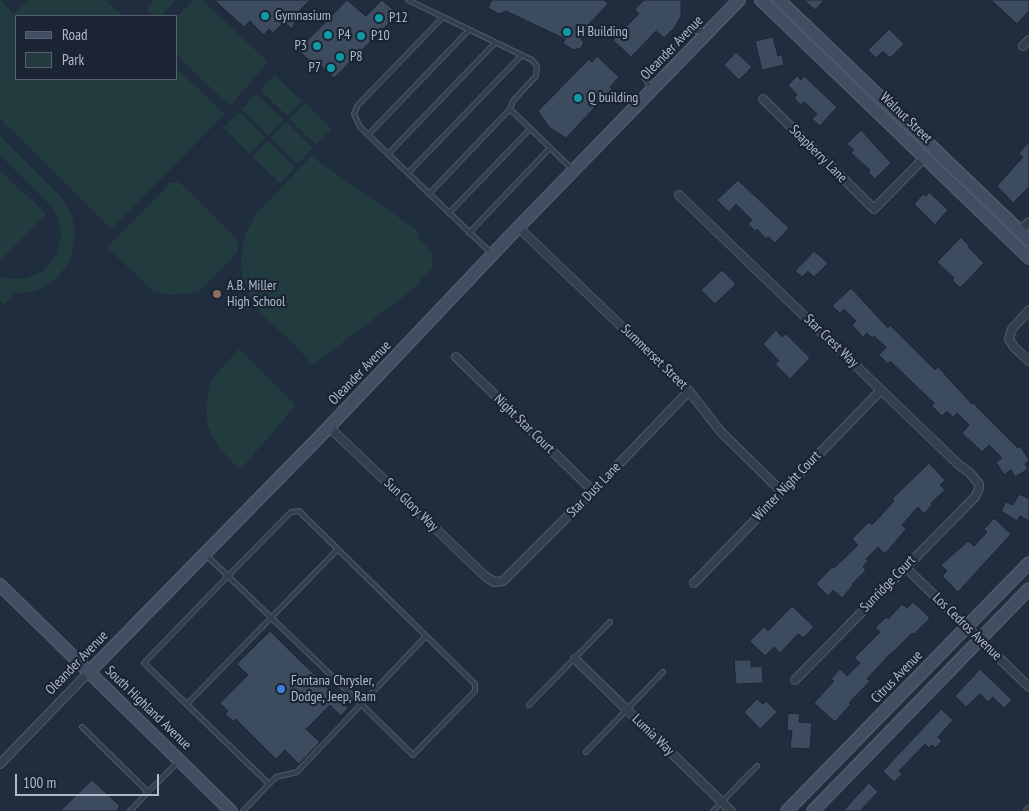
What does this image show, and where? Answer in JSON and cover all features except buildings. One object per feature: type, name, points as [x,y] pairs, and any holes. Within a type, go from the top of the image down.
[{"type":"street","name":"Oleander Avenue","points":[[0,764],[739,0]]},
{"type":"street","name":"Walnut Street","points":[[762,0],[1029,258]]},
{"type":"street","name":"Walnut Street","points":[[779,0],[1029,240]]},
{"type":"street","name":"Soapberry Lane","points":[[763,99],[874,209],[925,157]]},
{"type":"street","name":"Star Crest Way","points":[[680,195],[880,390],[958,464],[970,473],[979,484],[979,489]]},
{"type":"street","points":[[1020,231],[1029,222]]},
{"type":"street","name":"Summerset Street","points":[[518,227],[689,390],[722,432],[782,492]]},
{"type":"street","points":[[1029,310],[1012,329],[1009,339],[1014,347],[1029,361]]},
{"type":"street","name":"Night Star Court","points":[[456,358],[593,491]]},
{"type":"street","name":"Star Dust Lane","points":[[494,582],[503,581],[593,491],[689,390]]},
{"type":"street","name":"Winter Night Court","points":[[694,583],[880,390]]},
{"type":"street","name":"Sun Glory Way","points":[[329,426],[485,576],[494,582]]},
{"type":"street","name":"Sunridge Court","points":[[795,680],[905,566],[975,497],[979,489]]},
{"type":"street","name":"Citrus Avenue","points":[[787,811],[1029,563]]},
{"type":"street","name":"Los Cedros Avenue","points":[[905,566],[1029,687]]},
{"type":"street","name":"South Highland Avenue","points":[[0,586],[232,811]]},
{"type":"street","points":[[814,811],[1029,589]]},
{"type":"street","name":"Lumia Way","points":[[575,659],[731,811]]},
{"type":"lane","points":[[408,0],[532,60],[537,66],[536,76],[513,101],[510,109],[429,194]]},
{"type":"lane","points":[[442,17],[358,105],[354,114],[360,127],[492,255]]},
{"type":"lane","points":[[368,135],[469,30]]},
{"type":"lane","points":[[388,154],[495,43]]},
{"type":"lane","points":[[408,173],[522,56]]},
{"type":"lane","points":[[510,109],[574,171]]},
{"type":"lane","points":[[449,213],[530,129]]},
{"type":"lane","points":[[469,233],[550,148]]},
{"type":"lane","points":[[205,553],[228,576],[271,618],[414,755],[475,692],[475,684],[299,512],[291,512],[228,576],[144,663],[269,784]]},
{"type":"lane","points":[[186,704],[338,549]]},
{"type":"lane","points":[[529,705],[610,622]]},
{"type":"lane","points":[[244,811],[276,777],[297,772],[426,636]]},
{"type":"lane","points":[[586,752],[663,672]]},
{"type":"lane","points":[[82,727],[148,792]]},
{"type":"lane","points":[[130,811],[179,760]]},
{"type":"lane","points":[[713,811],[757,766]]},
{"type":"green space","points":[[0,0],[14,14],[28,0],[105,0],[121,15],[15,15],[15,80],[178,80],[178,70],[225,114],[111,229],[0,119]]},
{"type":"green space","points":[[154,0],[176,0],[162,15],[152,15],[146,9]]},
{"type":"green space","points":[[193,0],[202,0],[268,62],[230,106],[178,57],[178,16]]},
{"type":"green space","points":[[275,75],[302,101],[287,116],[260,90]]},
{"type":"green space","points":[[257,94],[284,120],[268,136],[241,109]]},
{"type":"green space","points":[[305,103],[331,129],[316,145],[289,119]]},
{"type":"green space","points":[[239,112],[265,138],[250,154],[223,128]]},
{"type":"green space","points":[[286,122],[313,148],[298,164],[271,138]]},
{"type":"green space","points":[[0,136],[63,199],[72,216],[75,234],[69,261],[59,276],[35,291],[12,294],[4,305],[0,302],[0,277],[24,279],[43,271],[57,254],[61,234],[59,220],[52,207],[0,155]]},
{"type":"green space","points":[[268,141],[295,167],[280,183],[253,157]]},
{"type":"green space","points":[[311,156],[418,231],[419,238],[432,252],[433,268],[421,279],[420,284],[313,365],[291,341],[268,321],[254,304],[242,278],[241,257],[245,234],[257,213]]},
{"type":"green space","points":[[0,170],[46,214],[0,261]]},
{"type":"green space","points":[[178,182],[239,241],[237,253],[198,292],[171,295],[154,292],[107,247],[170,183]]},
{"type":"green space","points":[[239,349],[296,405],[241,469],[217,445],[208,427],[206,405],[211,380]]},
{"type":"place","name":"Gymnasium","points":[[265,16]]},
{"type":"place","name":"P12","points":[[379,18]]},
{"type":"place","name":"H Building","points":[[567,32]]},
{"type":"place","name":"P4","points":[[328,35]]},
{"type":"place","name":"P10","points":[[361,36]]},
{"type":"place","name":"P3","points":[[317,46]]},
{"type":"place","name":"P8","points":[[340,57]]},
{"type":"place","name":"P7","points":[[331,68]]},
{"type":"place","name":"Q building","points":[[578,98]]},
{"type":"place","name":"A.B. Miller High School","points":[[217,294]]},
{"type":"place","name":"Fontana Chrysler, Dodge, Jeep, Ram","points":[[281,689]]}]
